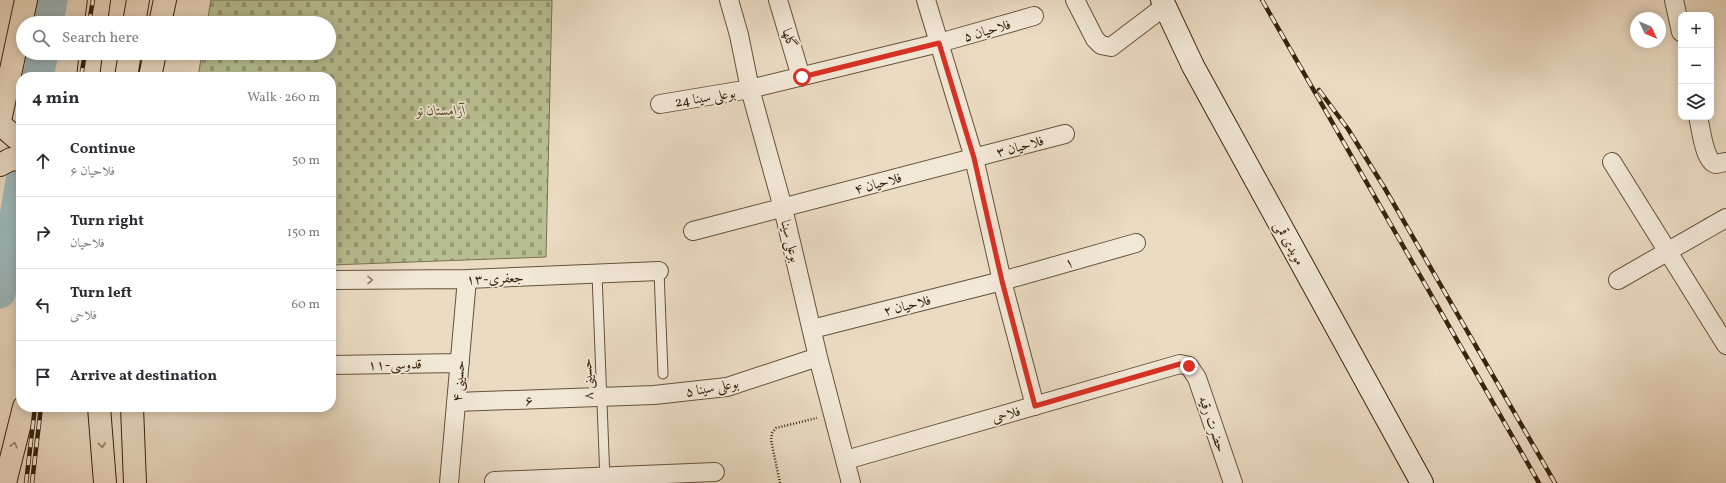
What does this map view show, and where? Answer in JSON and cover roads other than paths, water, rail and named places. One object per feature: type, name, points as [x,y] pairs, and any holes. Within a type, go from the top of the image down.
[{"type":"main road","points":[[23,16],[26,0]]},
{"type":"main road","points":[[97,16],[99,0]]},
{"type":"main road","points":[[135,16],[138,0]]},
{"type":"main road","points":[[162,16],[165,0]]},
{"type":"main road","points":[[0,121],[16,47]]},
{"type":"main road","points":[[89,72],[91,60]]},
{"type":"main road","points":[[127,72],[129,60]]},
{"type":"main road","points":[[151,72],[154,60]]},
{"type":"main road","points":[[5,483],[23,412]]},
{"type":"main road","points":[[99,412],[105,483]]},
{"type":"main road","points":[[132,412],[135,483]]},
{"type":"street","name":"بوعلی سینا","points":[[728,0],[739,35],[750,90],[783,208],[818,357],[851,483]]},
{"type":"street","name":"گلها","points":[[778,0],[802,77]]},
{"type":"street","points":[[926,0],[974,158],[1002,281],[1035,406]]},
{"type":"street","points":[[1075,0],[1095,39],[1101,46],[1112,47],[1163,3]]},
{"type":"street","points":[[1674,0],[1678,18]]},
{"type":"street","name":"مویدی قمی","points":[[1163,3],[1193,66],[1422,483]]},
{"type":"street","name":"فلاحیان ۵","points":[[802,77],[939,43],[1034,16]]},
{"type":"street","name":"بوعلی سینا 24","points":[[660,104],[750,90],[802,77]]},
{"type":"street","points":[[1699,120],[1706,154],[1710,161],[1716,164],[1726,162]]},
{"type":"street","name":"فلاحیان ۳","points":[[974,158],[1065,134]]},
{"type":"street","name":"فلاحیان ۴","points":[[693,231],[974,158]]},
{"type":"street","points":[[1612,162],[1726,345]]},
{"type":"street","points":[[1618,280],[1726,218]]},
{"type":"street","name":"۱","points":[[1002,281],[1136,243]]},
{"type":"street","name":"جعفری-۱۳","points":[[336,280],[467,279],[659,271]]},
{"type":"street","name":"حسینی ۴","points":[[449,483],[467,279]]},
{"type":"street","name":"فلاحیان ۲","points":[[812,329],[1002,281]]},
{"type":"street","name":"بوعلی سینا ۵","points":[[602,398],[654,395],[727,387],[818,357]]},
{"type":"street","name":"قدوسی-۱۱","points":[[336,364],[460,363]]},
{"type":"street","name":"فلاحی","points":[[846,460],[1180,364],[1189,366]]},
{"type":"street","name":"حضرت رقیه","points":[[1189,366],[1197,378],[1233,483]]},
{"type":"street","name":"۶","points":[[456,402],[602,398]]},
{"type":"street","points":[[494,481],[605,480],[715,472]]},
{"type":"lane","points":[[659,271],[663,374]]},
{"type":"lane","name":"حسینی ۸","points":[[597,274],[605,480]]},
{"type":"waterway","points":[[49,16],[52,0]]},
{"type":"waterway","points":[[39,72],[42,60]]},
{"type":"waterway","points":[[0,293],[5,276],[16,211]]},
{"type":"railway","points":[[90,16],[93,0]]},
{"type":"railway","points":[[1262,0],[1539,483]]},
{"type":"railway","points":[[82,72],[84,60]]},
{"type":"railway","points":[[1319,90],[1348,129],[1384,187],[1555,483]]},
{"type":"railway","points":[[26,483],[34,412]]},
{"type":"railway","points":[[32,483],[40,412]]},
{"type":"park label","name":"آرامستان نو","points":[[441,110]]}]
